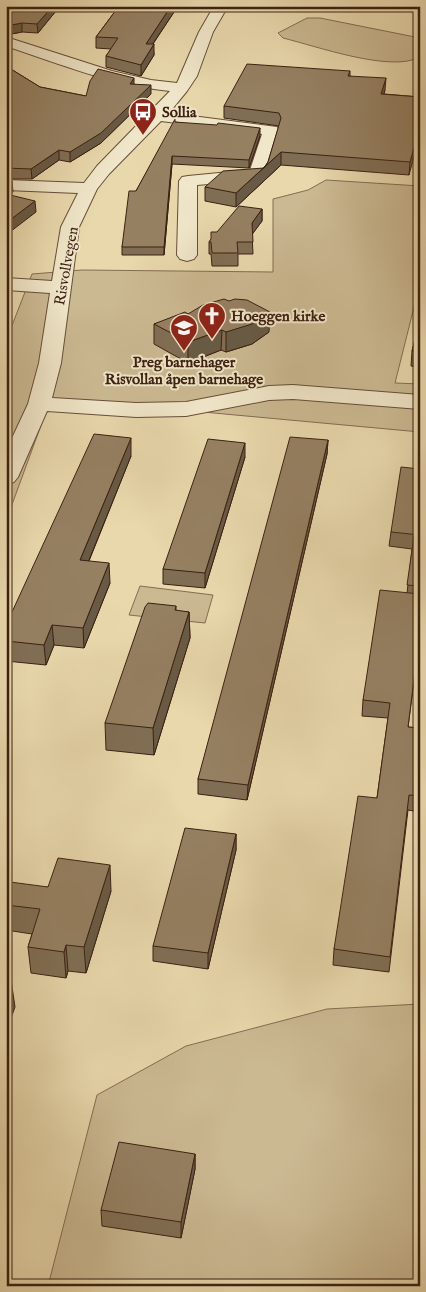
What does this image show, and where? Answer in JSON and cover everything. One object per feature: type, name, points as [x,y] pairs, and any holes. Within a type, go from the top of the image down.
[{"type":"street","name":"Risvollvegen","points":[[6,477],[39,404],[50,363],[70,226],[89,188],[103,170],[182,88],[189,76],[206,32],[222,6]]},
{"type":"street","points":[[6,41],[124,80],[182,88]]},
{"type":"street","points":[[157,116],[271,130],[257,175],[188,181],[187,255]]},
{"type":"street","points":[[6,185],[89,188]]},
{"type":"street","points":[[6,284],[61,288]]},
{"type":"street","points":[[39,404],[136,410],[186,409],[269,393],[293,392],[420,402]]},
{"type":"shaded area","points":[[307,18],[320,18],[420,38],[420,57],[407,61],[373,60],[333,52],[283,38],[278,33]]},
{"type":"shaded area","points":[[326,180],[420,186],[420,283],[395,383],[420,384],[420,432],[181,410],[48,406],[6,521],[6,341],[32,274],[82,270],[273,272],[273,199],[308,190]]},
{"type":"shaded area","points":[[140,586],[213,595],[205,623],[129,615]]},
{"type":"shaded area","points":[[420,1004],[420,1286],[48,1286],[97,1095],[186,1046],[327,1009]]},
{"type":"building","points":[[6,6],[53,6],[37,24],[22,23],[6,26]]},
{"type":"building","points":[[119,6],[171,6],[146,44],[154,44],[141,65],[106,56],[118,38],[96,37]]},
{"type":"building","points":[[247,64],[350,71],[348,76],[386,78],[381,94],[420,97],[420,126],[410,162],[281,152],[265,167],[281,118],[279,113],[224,106]]},
{"type":"building","points":[[6,66],[40,87],[86,96],[90,81],[98,69],[134,78],[130,84],[151,85],[101,133],[70,152],[59,150],[31,169],[6,168]]},
{"type":"building","points":[[175,119],[175,122],[217,125],[218,123],[260,128],[249,160],[172,156],[164,247],[122,247],[129,191],[136,191]]},
{"type":"building","points":[[263,168],[236,193],[205,187],[223,171]]},
{"type":"building","points":[[6,194],[35,201],[6,223]]},
{"type":"building","points":[[239,206],[262,209],[252,223],[253,242],[237,242],[238,253],[212,253],[211,242],[209,242],[211,232],[217,232]]},
{"type":"building","points":[[224,299],[229,301],[235,299],[247,300],[270,312],[252,324],[226,332],[222,330],[188,342],[154,324],[185,312],[188,314],[203,305]]},
{"type":"building","points":[[420,321],[420,352],[412,351]]},
{"type":"building","points":[[94,434],[131,438],[80,560],[109,563],[83,628],[52,625],[44,645],[6,641],[6,625]]},
{"type":"building","points":[[290,437],[328,440],[248,785],[198,779]]},
{"type":"building","points":[[208,439],[245,443],[205,573],[163,569]]},
{"type":"building","points":[[401,467],[420,469],[420,535],[391,532]]},
{"type":"building","points":[[414,536],[420,537],[420,586],[407,585]]},
{"type":"building","points":[[380,590],[420,594],[420,632],[408,727],[420,728],[420,796],[409,795],[390,957],[334,949],[358,796],[377,798],[390,703],[363,700]]},
{"type":"building","points":[[148,603],[176,606],[175,610],[189,612],[153,728],[105,723],[145,607]]},
{"type":"building","points":[[185,828],[236,834],[208,953],[153,946]]},
{"type":"building","points":[[58,858],[110,865],[84,947],[66,945],[64,952],[28,947],[40,909],[6,905],[6,893],[10,882],[48,887]]},
{"type":"building","points":[[6,979],[11,980],[6,994]]},
{"type":"building","points":[[119,1142],[195,1154],[181,1222],[101,1210]]},
{"type":"place","name":"Sollia","points":[[143,136]]},
{"type":"place","name":"Hoeggen kirke","points":[[212,340]]},
{"type":"place","name":"Preg barnehager Risvollan åpen barnehage","points":[[184,352]]}]
